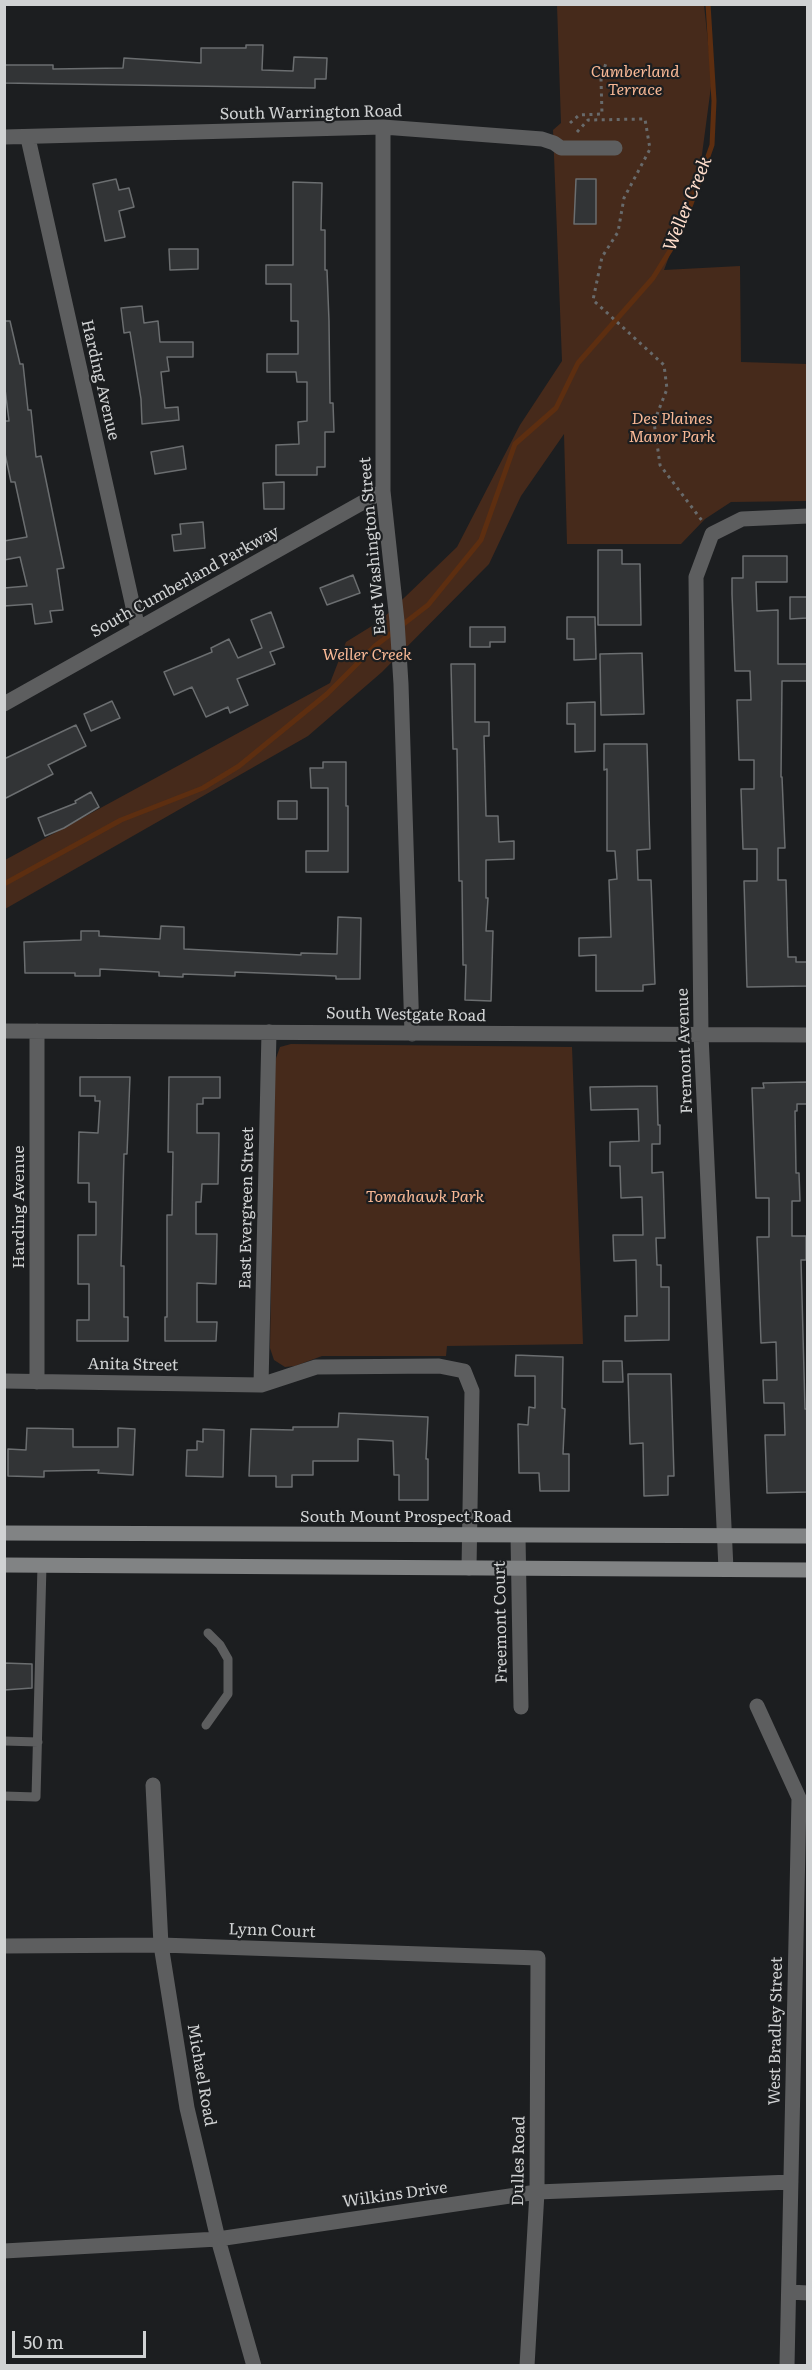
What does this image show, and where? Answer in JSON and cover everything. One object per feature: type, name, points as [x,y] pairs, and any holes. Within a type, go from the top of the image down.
[{"type":"main road","name":"South Mount Prospect Road","points":[[4,1533],[807,1536]]},
{"type":"main road","points":[[4,1565],[807,1570]]},
{"type":"street","name":"South Warrington Road","points":[[4,138],[383,127],[542,139],[561,148],[615,148]]},
{"type":"street","name":"East Washington Street","points":[[383,127],[383,491],[397,621],[401,684],[412,1034]]},
{"type":"street","name":"Harding Avenue","points":[[27,138],[138,629]]},
{"type":"street","name":"South Cumberland Parkway","points":[[4,704],[383,491]]},
{"type":"street","points":[[712,534],[742,519],[807,516]]},
{"type":"street","name":"Fremont Avenue","points":[[712,534],[696,577],[701,1035],[726,1569]]},
{"type":"street","name":"South Westgate Road","points":[[4,1031],[807,1035]]},
{"type":"street","name":"Harding Avenue","points":[[37,1031],[37,1382]]},
{"type":"street","name":"East Evergreen Street","points":[[261,1385],[269,1032]]},
{"type":"street","name":"Anita Street","points":[[4,1382],[261,1385],[316,1367],[440,1366],[464,1371],[472,1391],[470,1536]]},
{"type":"street","points":[[469,1568],[470,1536]]},
{"type":"street","name":"Freemont Court","points":[[518,1536],[521,1707]]},
{"type":"street","name":"West Bradley Street","points":[[757,1706],[803,1798],[800,2050],[791,2182],[788,2366]]},
{"type":"street","name":"Michael Road","points":[[153,1785],[161,1945],[187,2108],[218,2240],[254,2366]]},
{"type":"street","name":"Lynn Court","points":[[4,1946],[161,1945],[538,1958]]},
{"type":"street","name":"Dulles Road","points":[[527,2366],[537,2192],[538,1958]]},
{"type":"street","name":"Wilkins Drive","points":[[4,2251],[218,2240],[537,2192],[791,2182]]},
{"type":"street","points":[[789,2292],[807,2293]]},
{"type":"lane","points":[[4,1796],[36,1797],[42,1565]]},
{"type":"lane","points":[[206,1725],[228,1694],[228,1659],[220,1645],[208,1633]]},
{"type":"lane","points":[[4,1741],[38,1742]]},
{"type":"path","points":[[570,123],[579,115],[602,114],[601,79],[606,63]]},
{"type":"path","points":[[561,148],[588,120],[645,119],[650,149],[624,198],[618,232],[602,257],[592,300],[664,365],[667,389],[654,422],[660,465],[712,534]]},
{"type":"green space","points":[[557,5],[704,5],[712,79],[699,177],[664,270],[740,266],[741,362],[807,364],[807,501],[731,502],[705,519],[681,544],[567,544],[564,434],[521,496],[489,564],[382,672],[308,736],[5,909],[5,860],[330,683],[346,642],[380,621],[457,547],[520,425],[562,361],[553,130],[561,123]]},
{"type":"green space","name":"Tomahawk Park","points":[[291,1044],[572,1047],[583,1344],[447,1346],[446,1356],[322,1356],[295,1366],[285,1367],[274,1360],[270,1348],[275,1061],[280,1047]]},
{"type":"building","points":[[246,45],[263,45],[262,70],[293,71],[294,57],[327,58],[326,79],[315,79],[315,88],[4,83],[4,65],[53,65],[53,69],[123,68],[124,58],[201,63],[201,48],[246,48]]},
{"type":"building","points":[[116,179],[119,190],[129,188],[134,207],[119,211],[125,237],[105,241],[93,184]]},
{"type":"building","points":[[576,179],[596,179],[596,224],[574,224]]},
{"type":"building","points":[[293,182],[322,183],[321,230],[325,230],[330,403],[333,403],[334,432],[325,432],[325,467],[317,467],[317,475],[276,475],[276,445],[299,444],[298,422],[307,421],[307,382],[297,382],[296,372],[267,372],[267,354],[298,354],[298,321],[291,321],[291,284],[266,284],[266,265],[293,265]]},
{"type":"building","points":[[169,249],[198,249],[198,269],[170,270]]},
{"type":"building","points":[[142,306],[144,323],[158,321],[160,342],[193,342],[193,357],[167,357],[169,371],[161,372],[165,408],[178,407],[179,420],[142,424],[141,399],[130,332],[124,333],[121,308]]},
{"type":"building","points":[[4,321],[10,321],[20,364],[23,364],[36,457],[41,456],[64,568],[57,569],[63,610],[50,611],[52,622],[35,624],[32,604],[4,606],[4,588],[27,586],[20,557],[4,560],[4,541],[27,537],[15,482],[11,482],[4,449],[4,421],[9,421],[4,381]]},
{"type":"building","points":[[183,446],[186,469],[155,474],[151,452]]},
{"type":"building","points":[[284,482],[284,509],[264,509],[263,483]]},
{"type":"building","points":[[203,522],[205,548],[174,551],[172,535],[181,534],[180,524]]},
{"type":"building","points":[[598,550],[622,550],[622,564],[640,564],[641,625],[598,625]]},
{"type":"building","points":[[743,556],[787,556],[787,582],[756,582],[757,611],[778,610],[778,664],[807,664],[807,681],[782,681],[781,777],[785,848],[778,848],[778,880],[786,880],[788,957],[796,957],[796,962],[807,962],[807,986],[747,987],[744,881],[757,881],[757,849],[743,849],[741,789],[754,789],[754,760],[739,760],[737,700],[751,700],[750,671],[735,671],[732,594],[732,578],[743,578]]},
{"type":"building","points":[[353,575],[360,593],[327,605],[320,588]]},
{"type":"building","points":[[790,597],[807,597],[807,618],[790,619]]},
{"type":"building","points":[[271,612],[284,647],[270,652],[275,664],[237,679],[248,705],[230,713],[228,707],[206,717],[192,687],[174,695],[164,672],[212,652],[211,648],[229,639],[238,658],[262,648],[251,620]]},
{"type":"building","points":[[567,617],[595,617],[596,659],[574,660],[574,639],[567,639]]},
{"type":"building","points":[[470,627],[505,627],[505,642],[490,642],[490,647],[470,647]]},
{"type":"building","points":[[642,653],[644,714],[601,715],[600,654]]},
{"type":"building","points":[[451,664],[475,664],[475,722],[489,722],[489,736],[484,736],[486,816],[498,816],[499,842],[514,841],[514,859],[486,860],[486,898],[488,898],[486,931],[493,931],[491,1001],[465,1000],[466,965],[463,965],[462,881],[459,881],[457,749],[453,749]]},
{"type":"building","points":[[112,701],[120,718],[91,731],[84,714]]},
{"type":"building","points":[[595,702],[595,751],[575,752],[575,724],[567,724],[567,703]]},
{"type":"building","points":[[76,725],[86,746],[48,765],[53,774],[4,799],[4,759]]},
{"type":"building","points":[[604,744],[647,744],[650,849],[637,850],[638,880],[651,880],[655,984],[643,985],[643,991],[596,991],[596,955],[579,956],[579,938],[611,937],[609,880],[617,879],[615,851],[607,851],[607,769],[604,770]]},
{"type":"building","points":[[323,762],[346,762],[348,872],[306,872],[306,851],[328,851],[328,788],[311,788],[310,768],[323,768]]},
{"type":"building","points":[[91,792],[99,807],[64,828],[45,836],[38,818],[76,803],[75,801]]},
{"type":"building","points":[[278,801],[297,801],[297,819],[278,819]]},
{"type":"building","points":[[338,917],[361,918],[360,979],[235,972],[235,976],[183,974],[183,977],[159,976],[159,972],[100,969],[100,976],[75,976],[75,973],[25,973],[24,942],[81,940],[81,931],[99,931],[99,936],[160,939],[161,926],[184,927],[184,949],[301,955],[301,953],[337,954]]},
{"type":"building","points":[[80,1077],[130,1077],[127,1154],[124,1154],[121,1266],[124,1266],[124,1317],[128,1317],[128,1341],[77,1341],[77,1320],[89,1320],[89,1284],[78,1284],[78,1235],[96,1235],[96,1202],[89,1202],[89,1183],[78,1183],[79,1132],[98,1133],[100,1101],[95,1101],[95,1096],[80,1096]]},
{"type":"building","points":[[169,1077],[220,1077],[220,1098],[203,1098],[203,1104],[197,1104],[197,1133],[219,1133],[218,1184],[202,1184],[201,1202],[196,1202],[196,1234],[217,1234],[216,1284],[197,1283],[197,1322],[217,1322],[216,1341],[165,1341],[167,1215],[172,1215],[173,1152],[168,1152]]},
{"type":"building","points":[[807,1082],[807,1104],[797,1104],[797,1111],[795,1111],[796,1173],[799,1173],[800,1201],[792,1201],[792,1236],[806,1236],[806,1260],[801,1260],[805,1409],[807,1409],[807,1492],[767,1493],[765,1435],[785,1435],[784,1403],[764,1403],[763,1380],[777,1380],[776,1342],[761,1343],[757,1237],[769,1237],[769,1198],[756,1198],[752,1088],[764,1088],[763,1083]]},
{"type":"building","points":[[657,1086],[660,1144],[652,1144],[652,1173],[663,1172],[665,1238],[656,1238],[657,1265],[661,1265],[661,1287],[669,1287],[669,1340],[625,1341],[625,1316],[637,1316],[636,1260],[614,1261],[613,1235],[643,1235],[642,1197],[621,1198],[620,1166],[610,1166],[610,1142],[639,1141],[638,1109],[591,1110],[590,1087]]},
{"type":"building","points":[[516,1355],[563,1357],[562,1408],[565,1409],[563,1454],[569,1454],[569,1491],[540,1491],[539,1473],[519,1473],[518,1424],[528,1425],[529,1407],[535,1408],[535,1376],[515,1376]]},
{"type":"building","points":[[603,1361],[622,1361],[623,1382],[603,1382]]},
{"type":"building","points":[[628,1374],[671,1374],[674,1476],[668,1476],[668,1495],[644,1496],[643,1443],[630,1444]]},
{"type":"building","points":[[339,1413],[428,1417],[426,1459],[428,1459],[428,1500],[399,1500],[399,1475],[394,1475],[393,1441],[358,1439],[358,1461],[313,1461],[313,1475],[292,1475],[292,1487],[276,1487],[276,1476],[249,1476],[251,1429],[293,1430],[293,1427],[338,1427]]},
{"type":"building","points":[[27,1428],[73,1429],[73,1447],[118,1447],[118,1428],[135,1429],[133,1475],[98,1473],[99,1470],[44,1471],[44,1477],[8,1476],[8,1449],[26,1450]]},
{"type":"building","points":[[203,1429],[224,1430],[223,1477],[186,1476],[187,1450],[197,1450],[197,1441],[203,1442]]},
{"type":"building","points":[[4,1663],[32,1664],[32,1688],[4,1690]]},
{"type":"waterway","name":"Weller Creek","points":[[4,884],[121,820],[203,788],[239,766],[327,694],[375,646],[428,605],[481,540],[515,444],[556,408],[578,363],[653,278],[671,249],[691,204],[712,145],[714,101],[708,4]]},
{"type":"park label","name":"Cumberland Terrace","points":[[635,81]]},
{"type":"park label","name":"Des Plaines Manor Park","points":[[672,428]]}]
